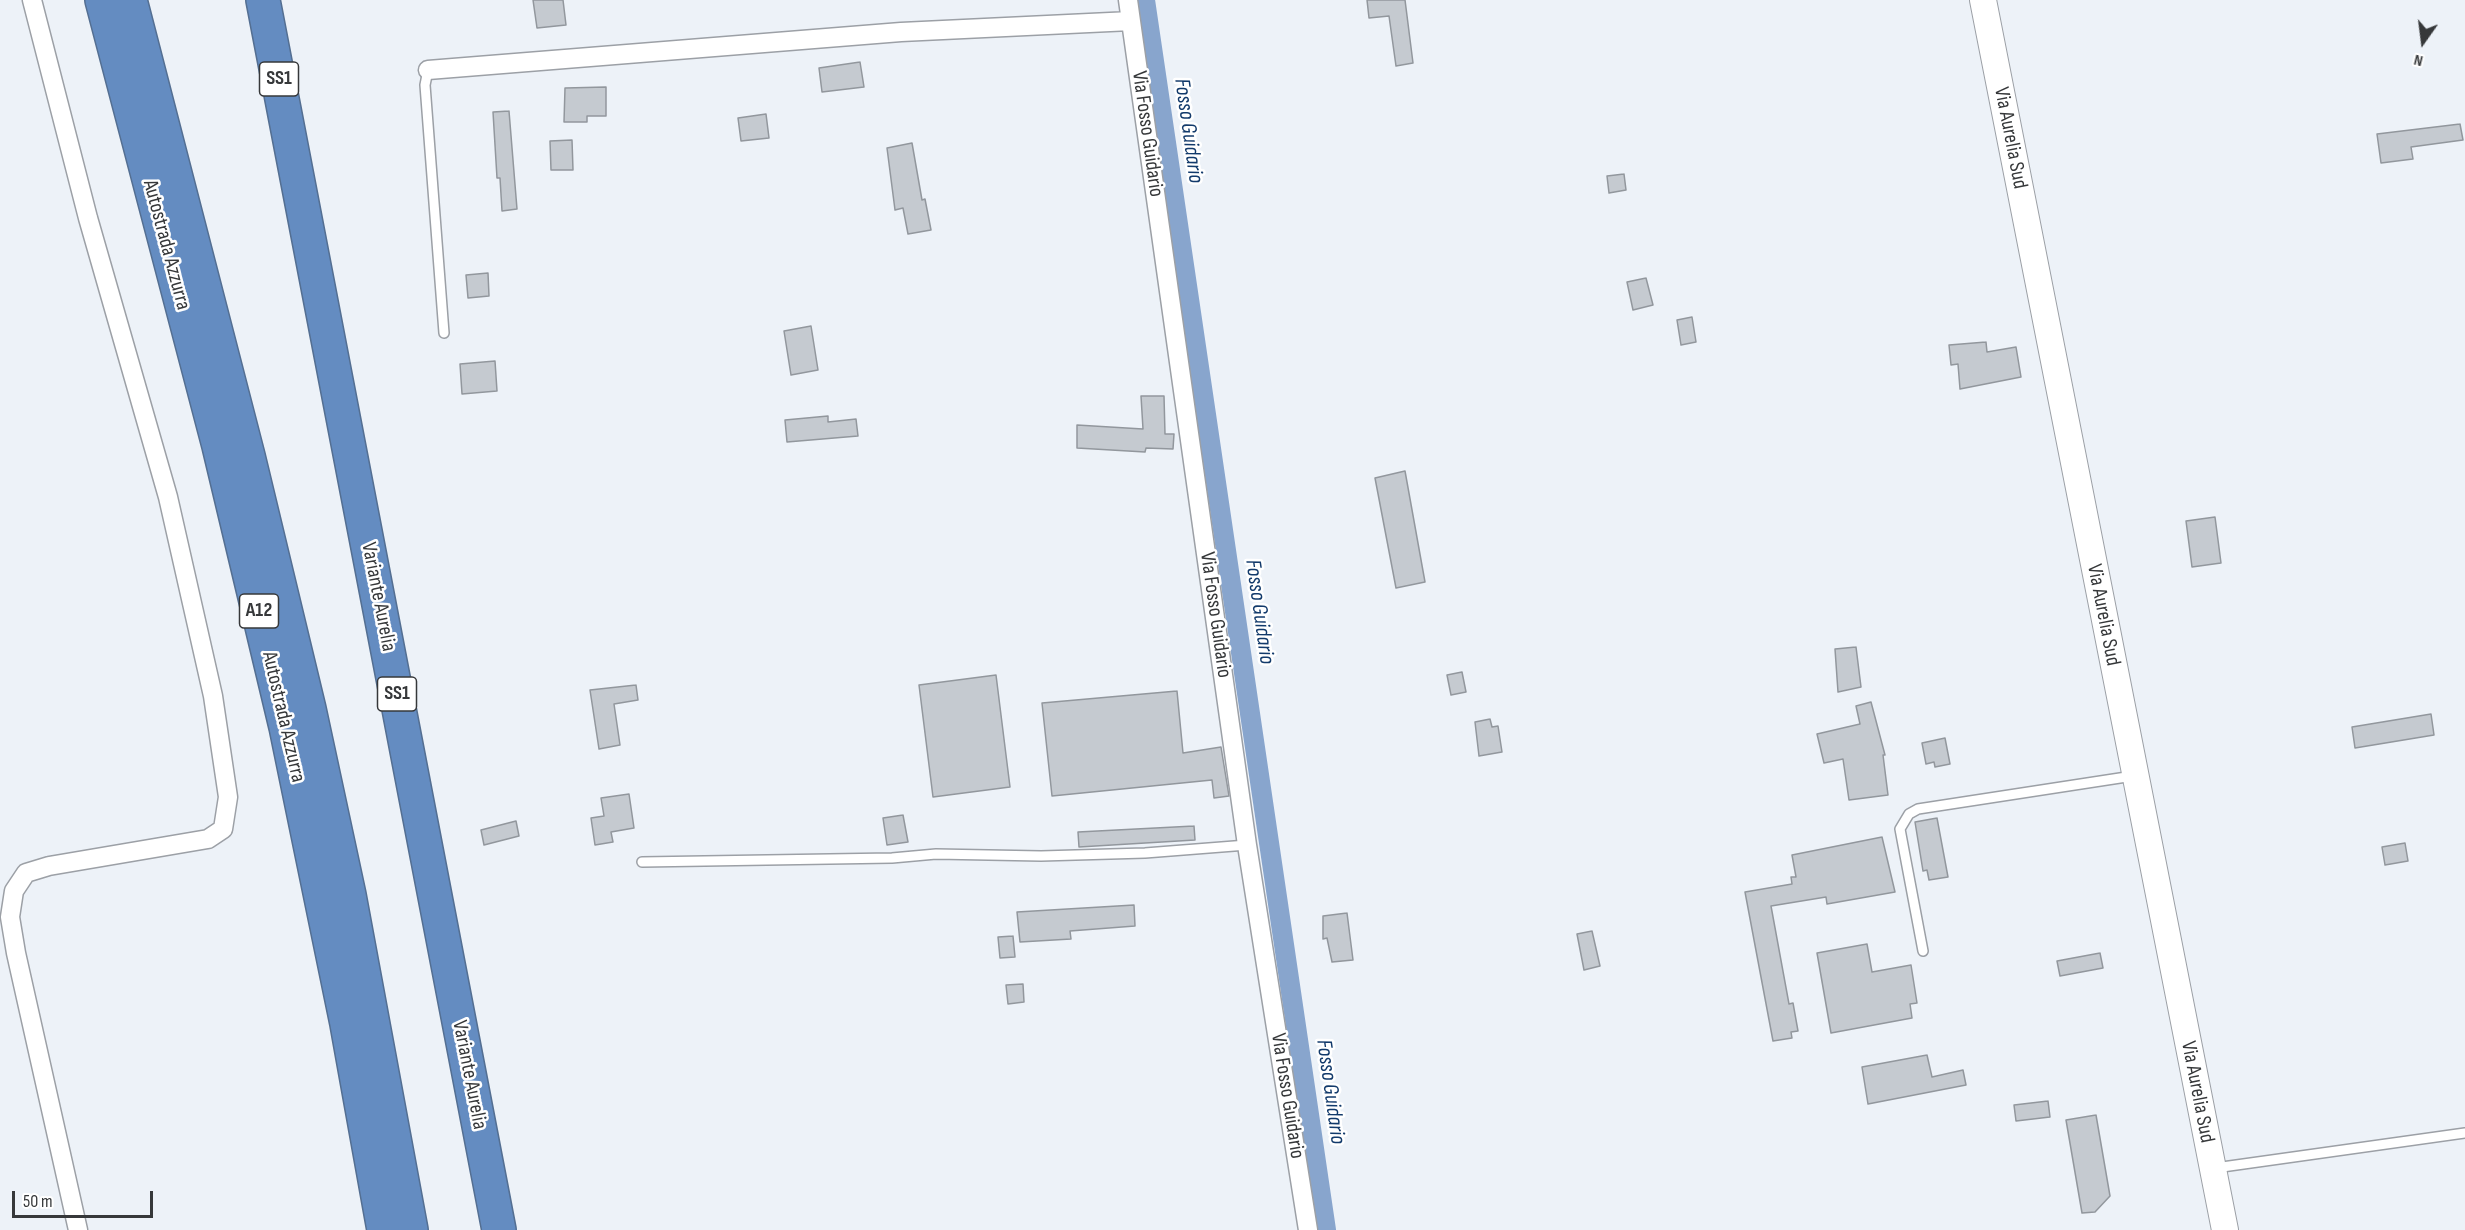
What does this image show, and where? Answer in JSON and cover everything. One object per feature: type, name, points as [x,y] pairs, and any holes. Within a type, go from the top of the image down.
[{"type":"highway","name":"Autostrada Azzurra","points":[[102,0],[219,446],[286,727],[345,1013],[384,1230]]},
{"type":"highway","name":"Autostrada Azzurra","points":[[130,0],[245,445],[309,709],[351,906],[411,1230]]},
{"type":"highway","name":"Variante Aurelia","points":[[263,0],[296,158],[500,1230]]},
{"type":"highway","name":"Variante Aurelia","points":[[285,0],[521,1230]]},
{"type":"main road","name":"Via Aurelia Sud","points":[[1983,0],[2225,1230]]},
{"type":"street","points":[[32,0],[88,218],[168,497],[213,696],[228,797],[223,830],[208,839],[49,866],[26,873],[14,891],[10,917],[16,953],[78,1230]]},
{"type":"street","name":"Via Fosso Guidario","points":[[1128,0],[1247,845],[1308,1230]]},
{"type":"street","points":[[428,70],[901,32],[1131,21]]},
{"type":"lane","points":[[428,70],[425,85],[444,333]]},
{"type":"lane","points":[[1923,951],[1900,829],[1909,814],[1918,809],[2134,776]]},
{"type":"lane","points":[[642,862],[870,858],[936,854],[1041,856],[1145,853],[1247,845]]},
{"type":"lane","points":[[2212,1168],[2465,1133]]},
{"type":"building","points":[[533,0],[563,0],[566,25],[537,28]]},
{"type":"building","points":[[1367,0],[1405,0],[1413,63],[1396,66],[1389,16],[1369,18]]},
{"type":"building","points":[[860,62],[864,87],[822,92],[819,68]]},
{"type":"building","points":[[606,87],[606,116],[587,116],[587,122],[564,122],[565,88]]},
{"type":"building","points":[[509,111],[517,209],[502,211],[500,178],[497,178],[493,112]]},
{"type":"building","points":[[766,114],[769,138],[741,141],[738,118]]},
{"type":"building","points":[[2460,124],[2463,140],[2411,147],[2413,159],[2381,163],[2377,134]]},
{"type":"building","points":[[572,140],[573,170],[551,170],[550,141]]},
{"type":"building","points":[[912,143],[922,200],[925,199],[931,230],[908,234],[903,208],[895,210],[887,148]]},
{"type":"building","points":[[1624,174],[1626,190],[1609,193],[1607,176]]},
{"type":"building","points":[[488,273],[489,296],[468,298],[466,275]]},
{"type":"building","points":[[1646,278],[1653,305],[1633,310],[1627,282]]},
{"type":"building","points":[[1692,317],[1696,342],[1681,345],[1677,320]]},
{"type":"building","points":[[811,326],[818,370],[791,375],[784,331]]},
{"type":"building","points":[[1986,342],[1987,352],[2016,347],[2021,377],[1960,389],[1958,364],[1951,365],[1949,345]]},
{"type":"building","points":[[495,361],[497,391],[462,394],[460,364]]},
{"type":"building","points":[[1141,396],[1164,396],[1165,434],[1174,434],[1173,449],[1146,448],[1145,452],[1077,448],[1077,425],[1143,429]]},
{"type":"building","points":[[828,416],[828,422],[856,419],[858,436],[787,442],[785,420]]},
{"type":"building","points":[[1405,471],[1425,582],[1396,588],[1375,478]]},
{"type":"building","points":[[2215,517],[2221,563],[2192,567],[2186,521]]},
{"type":"building","points":[[1856,647],[1861,687],[1838,692],[1835,649]]},
{"type":"building","points":[[1462,672],[1466,692],[1451,695],[1447,675]]},
{"type":"building","points":[[996,675],[1010,787],[933,797],[919,685]]},
{"type":"building","points":[[636,685],[638,700],[614,704],[620,745],[599,749],[590,690]]},
{"type":"building","points":[[1177,691],[1183,753],[1221,747],[1229,796],[1214,798],[1212,780],[1052,796],[1042,703]]},
{"type":"building","points":[[1871,702],[1885,755],[1883,755],[1888,795],[1849,800],[1843,759],[1824,763],[1817,734],[1860,724],[1856,706]]},
{"type":"building","points":[[2431,714],[2434,735],[2355,748],[2352,727]]},
{"type":"building","points":[[1490,719],[1492,727],[1498,726],[1502,752],[1479,756],[1475,722]]},
{"type":"building","points":[[1945,738],[1950,764],[1935,767],[1934,762],[1926,764],[1922,743]]},
{"type":"building","points":[[629,794],[634,828],[611,832],[613,842],[595,845],[591,818],[604,816],[601,798]]},
{"type":"building","points":[[903,815],[908,842],[887,845],[883,818]]},
{"type":"building","points":[[1937,818],[1948,877],[1929,880],[1927,870],[1923,871],[1915,822]]},
{"type":"building","points":[[516,821],[519,836],[484,845],[481,830]]},
{"type":"building","points":[[1194,826],[1195,840],[1079,847],[1078,832]]},
{"type":"building","points":[[1882,837],[1895,892],[1827,904],[1826,897],[1771,906],[1789,1004],[1793,1003],[1798,1031],[1791,1032],[1792,1038],[1773,1041],[1745,892],[1792,884],[1791,877],[1796,877],[1792,855]]},
{"type":"building","points":[[2405,843],[2408,861],[2385,865],[2382,847]]},
{"type":"building","points":[[1134,905],[1135,926],[1070,931],[1071,939],[1020,942],[1017,912]]},
{"type":"building","points":[[1347,913],[1353,960],[1332,962],[1327,938],[1323,939],[1323,916]]},
{"type":"building","points":[[1592,931],[1600,966],[1584,970],[1577,934]]},
{"type":"building","points":[[1013,936],[1015,957],[1000,958],[998,937]]},
{"type":"building","points":[[1867,944],[1872,972],[1911,965],[1917,1003],[1910,1004],[1912,1018],[1831,1033],[1817,953]]},
{"type":"building","points":[[2100,953],[2103,968],[2060,976],[2057,961]]},
{"type":"building","points":[[1023,984],[1024,1002],[1008,1004],[1006,985]]},
{"type":"building","points":[[1927,1055],[1932,1077],[1963,1070],[1966,1085],[1868,1104],[1862,1067]]},
{"type":"building","points":[[2048,1101],[2050,1117],[2016,1121],[2014,1105]]},
{"type":"building","points":[[2096,1115],[2110,1196],[2095,1212],[2082,1213],[2066,1120]]},
{"type":"waterway","name":"Fosso Guidario","points":[[1145,0],[1326,1230]]}]
